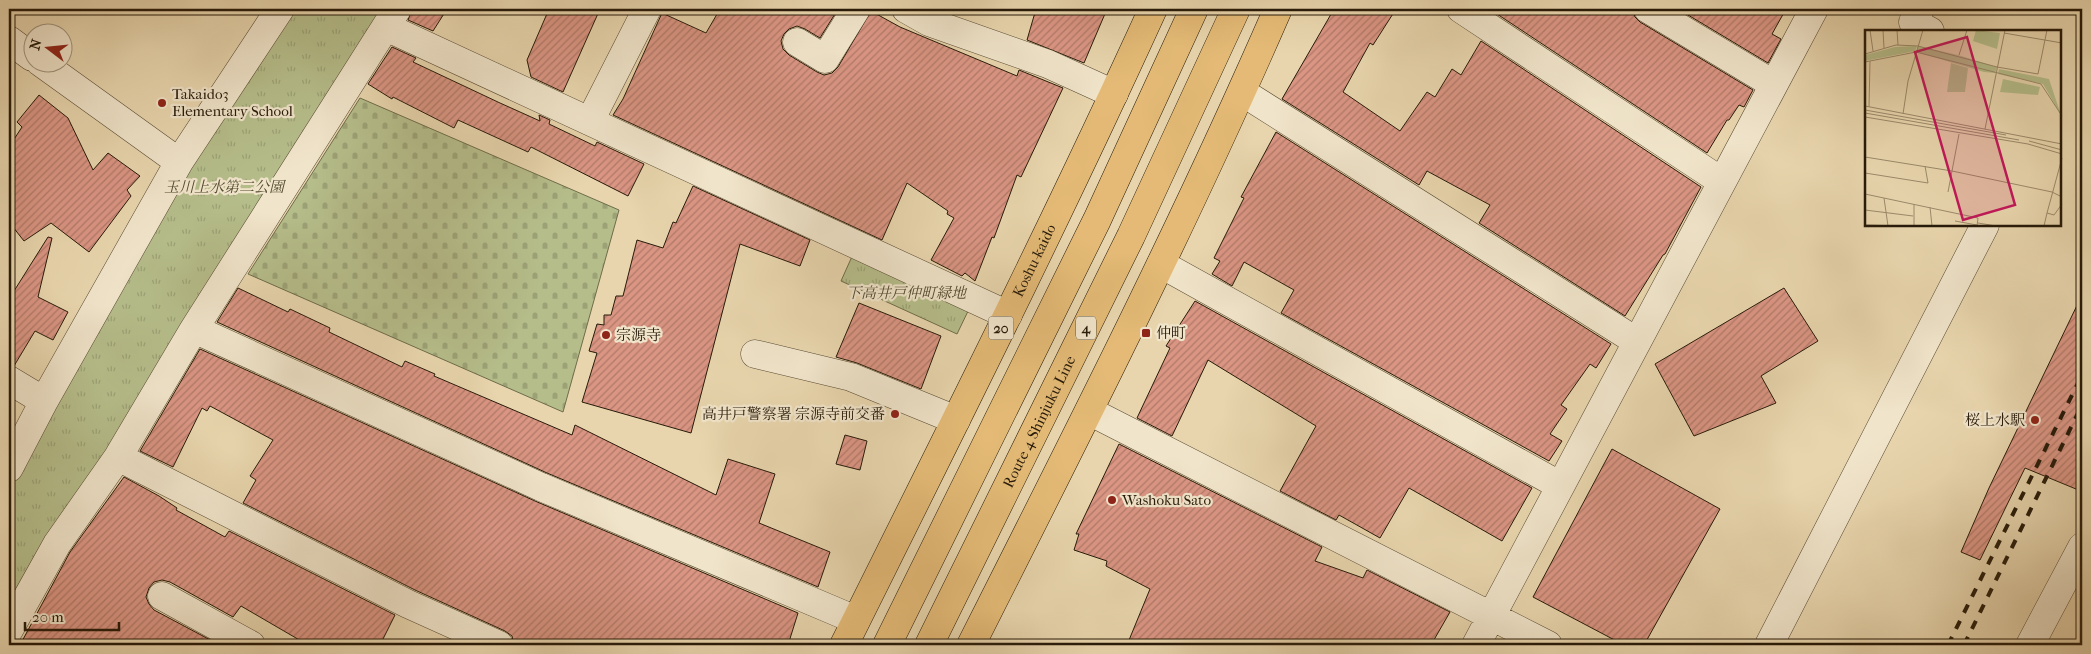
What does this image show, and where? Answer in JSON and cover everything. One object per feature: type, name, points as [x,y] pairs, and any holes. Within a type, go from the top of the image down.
[{"type":"highway","name":"Koshu-kaido","points":[[844,645],[1008,315],[1153,9]]},
{"type":"highway","points":[[887,645],[1097,220],[1194,9]]},
{"type":"highway","name":"Route 4 Shinjuku Line","points":[[929,645],[1131,236],[1236,9]]},
{"type":"highway","points":[[972,645],[1161,264],[1242,92],[1278,9]]},
{"type":"street","points":[[9,468],[44,401],[179,162],[280,9]]},
{"type":"street","points":[[590,121],[648,9]]},
{"type":"street","points":[[797,42],[825,59],[856,9]]},
{"type":"street","points":[[906,9],[928,22],[1048,64],[1114,94]]},
{"type":"street","points":[[1461,9],[1721,181]]},
{"type":"street","points":[[1648,9],[1773,84]]},
{"type":"street","points":[[1476,645],[1559,485],[1814,9]]},
{"type":"street","points":[[1920,9],[1913,22],[1928,30]]},
{"type":"street","points":[[9,630],[57,544],[118,457],[194,329],[392,18],[590,121],[1008,315]]},
{"type":"street","points":[[9,40],[22,50]]},
{"type":"street","points":[[54,72],[179,162]]},
{"type":"street","points":[[1242,92],[1636,341]]},
{"type":"street","points":[[1769,645],[1983,226]]},
{"type":"street","points":[[1161,264],[1559,485]]},
{"type":"street","points":[[194,329],[541,487],[856,620]]},
{"type":"street","points":[[754,354],[851,377],[956,420]]},
{"type":"street","points":[[9,380],[44,401]]},
{"type":"street","points":[[1089,411],[1548,645]]},
{"type":"street","points":[[118,457],[408,604],[499,645]]},
{"type":"street","points":[[2030,645],[2082,547]]},
{"type":"street","points":[[162,596],[251,645]]},
{"type":"green space","name":"玉川上水第二公園","points":[[280,9],[397,9],[9,630],[9,468]]},
{"type":"green space","points":[[360,98],[619,210],[563,412],[248,274]]},
{"type":"green space","name":"下高井戸仲町緑地","points":[[854,252],[971,305],[957,334],[841,281]]},
{"type":"building","points":[[412,9],[447,9],[433,31],[408,20]]},
{"type":"building","points":[[549,9],[600,9],[563,92],[531,77],[527,60]]},
{"type":"building","points":[[720,9],[838,9],[820,38],[797,26],[789,29],[781,41],[783,49],[789,55],[824,75],[832,73],[838,67],[871,11],[900,27],[1017,76],[1019,70],[1063,88],[1021,177],[1017,175],[994,238],[992,237],[975,281],[965,273],[962,276],[931,260],[954,218],[947,214],[948,211],[907,183],[882,240],[613,115],[623,99],[662,13],[706,33]]},
{"type":"building","points":[[1036,9],[1107,9],[1084,63],[1027,40]]},
{"type":"building","points":[[1334,9],[1396,9],[1373,45],[1370,43],[1343,92],[1400,131],[1427,92],[1435,97],[1452,69],[1461,75],[1481,41],[1701,187],[1665,254],[1625,316],[1479,223],[1490,205],[1427,171],[1419,185],[1282,99]]},
{"type":"building","points":[[1499,9],[1632,9],[1635,17],[1640,22],[1753,90],[1744,107],[1739,105],[1729,120],[1727,120],[1707,153],[1497,14]]},
{"type":"building","points":[[1678,9],[1786,9],[1772,34],[1781,39],[1768,63]]},
{"type":"building","points":[[392,47],[416,58],[413,62],[500,103],[540,121],[539,115],[550,120],[549,124],[595,146],[597,142],[644,164],[628,196],[531,147],[528,152],[458,120],[454,128],[393,97],[392,99],[368,84]]},
{"type":"building","points":[[39,95],[68,118],[93,170],[108,153],[140,176],[127,190],[131,196],[89,252],[51,223],[24,241],[9,222],[9,147],[22,127],[17,122]]},
{"type":"building","points":[[1276,132],[1611,344],[1596,368],[1590,364],[1561,405],[1567,409],[1550,434],[1562,441],[1549,461],[1281,313],[1294,290],[1244,262],[1232,286],[1212,274],[1220,261],[1214,258],[1244,198],[1241,197]]},
{"type":"building","points":[[693,186],[810,240],[800,266],[740,244],[691,433],[582,402],[597,353],[589,351],[597,324],[604,325],[604,315],[611,315],[616,296],[623,296],[637,240],[663,248],[673,222],[676,223]]},
{"type":"building","points":[[48,237],[52,238],[38,297],[68,312],[53,340],[35,331],[14,366],[9,364],[9,299]]},
{"type":"building","points":[[238,288],[288,312],[290,309],[330,328],[329,332],[402,367],[405,361],[435,374],[434,376],[572,435],[575,425],[716,495],[728,459],[775,474],[759,523],[830,552],[818,587],[547,473],[217,322]]},
{"type":"building","points":[[1784,288],[1818,341],[1761,376],[1776,403],[1694,436],[1655,364]]},
{"type":"building","name":"桜上水駅","points":[[2082,295],[2082,476],[2076,489],[2025,468],[1980,560],[1961,552],[1989,488]]},
{"type":"building","points":[[1195,301],[1532,488],[1502,541],[1409,488],[1380,538],[1339,515],[1336,520],[1280,491],[1316,426],[1208,360],[1172,436],[1137,418],[1170,348],[1166,346]]},
{"type":"building","points":[[859,303],[941,336],[921,389],[857,363],[836,357]]},
{"type":"building","points":[[200,349],[535,501],[798,613],[788,645],[514,645],[512,636],[505,631],[415,590],[243,503],[256,480],[250,476],[273,440],[210,406],[207,411],[202,408],[173,467],[140,451]]},
{"type":"building","points":[[845,435],[867,441],[860,470],[836,464]]},
{"type":"building","points":[[1119,444],[1322,547],[1315,561],[1363,578],[1367,570],[1450,612],[1431,645],[1127,645],[1150,589],[1106,566],[1107,561],[1074,550],[1079,534],[1076,534]]},
{"type":"building","points":[[1612,449],[1720,509],[1644,645],[1624,645],[1533,597]]},
{"type":"building","points":[[124,477],[159,496],[177,508],[176,510],[225,537],[229,531],[395,615],[380,645],[308,645],[241,606],[233,617],[170,582],[162,580],[154,582],[149,588],[146,597],[149,604],[154,610],[216,643],[214,645],[20,645],[70,552]]},
{"type":"railway","points":[[1948,645],[2082,375]]},
{"type":"railway","points":[[1964,645],[2082,405]]},
{"type":"place","name":"Takaido3 Elementary School","points":[[162,103]]},
{"type":"place","name":"仲町","points":[[1146,333]]},
{"type":"place","name":"宗源寺","points":[[606,335]]},
{"type":"place","name":"高井戸警察署 宗源寺前交番","points":[[895,414]]},
{"type":"place","name":"桜上水駅","points":[[2035,420]]},
{"type":"place","name":"Washoku Sato","points":[[1112,500]]}]
